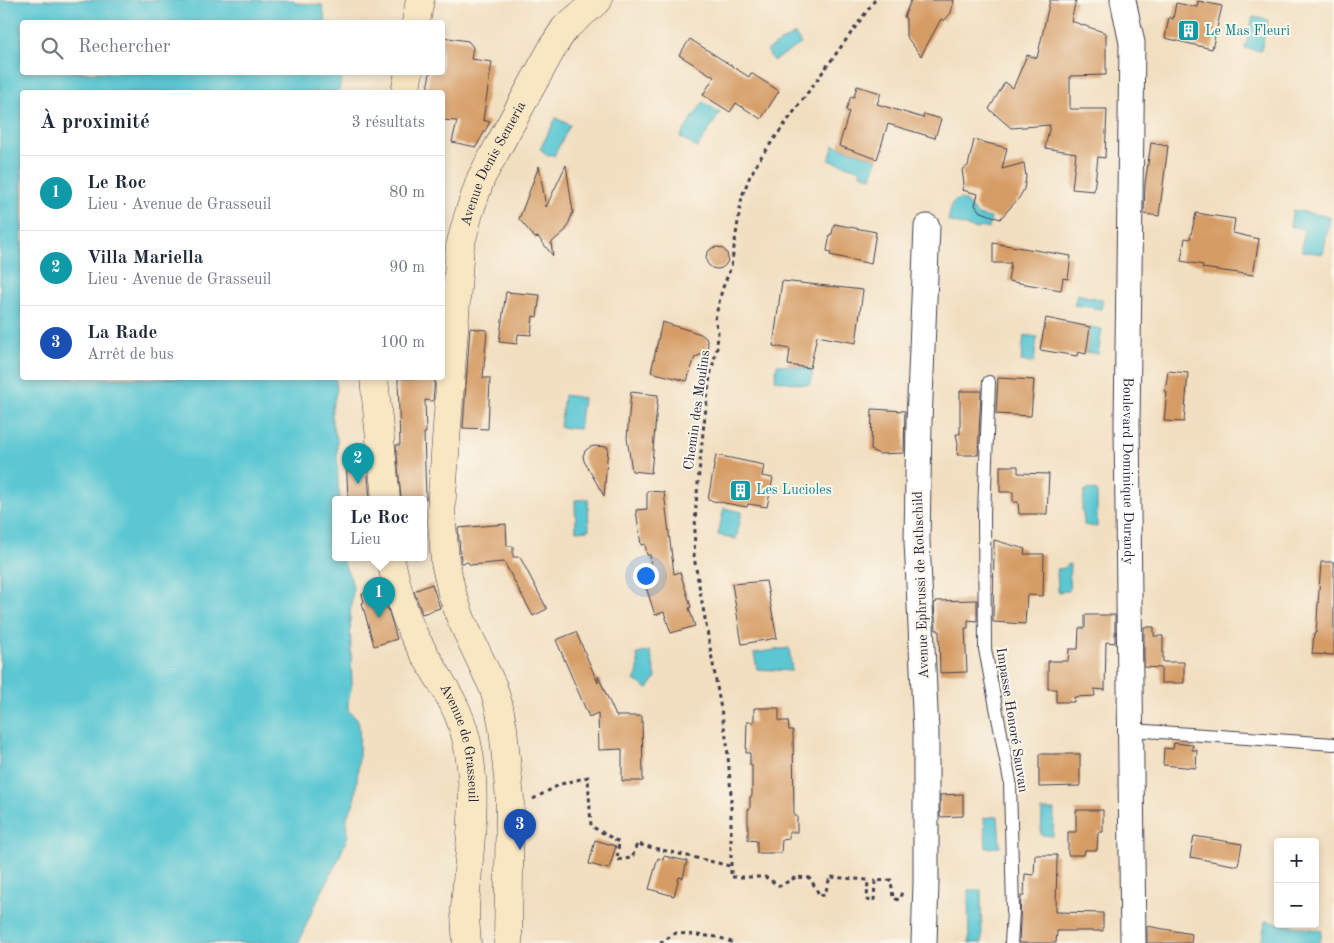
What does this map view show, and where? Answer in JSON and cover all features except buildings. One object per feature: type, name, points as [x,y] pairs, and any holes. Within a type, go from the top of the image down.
[{"type":"main road","points":[[416,20],[420,0]]},
{"type":"main road","name":"Avenue Denis Semeria","points":[[508,943],[510,799],[503,728],[499,707],[492,687],[461,619],[444,562],[441,510],[460,246],[468,213],[482,178],[554,45],[565,28],[598,0]]},
{"type":"main road","points":[[405,90],[408,75]]},
{"type":"main road","points":[[374,380],[386,496]]},
{"type":"main road","name":"Avenue de Grasseuil","points":[[391,561],[400,596],[413,633],[459,713],[467,740],[473,778],[472,834],[465,910],[467,943]]},
{"type":"street","name":"Boulevard Dominique Durandy","points":[[1123,0],[1132,43],[1127,424],[1133,943]]},
{"type":"street","name":"Avenue Ephrussi de Rothschild","points":[[924,943],[926,732],[918,532],[919,422],[928,227]]},
{"type":"lane","name":"Impasse Honoré Sauvan","points":[[989,382],[984,513],[985,649],[1010,781],[1013,912],[1011,943]]},
{"type":"lane","points":[[1130,730],[1334,744]]},
{"type":"path","name":"Chemin des Moulins","points":[[730,866],[731,794],[727,742],[694,557],[696,504],[703,432],[718,332],[715,319],[722,290],[731,267],[742,196],[750,176],[875,0]]},
{"type":"path","points":[[532,808],[533,798],[561,784],[588,776],[591,826],[619,842],[617,860],[632,858],[637,844],[730,866],[731,876],[766,878],[780,886],[796,877],[810,878],[820,896],[825,894],[830,877],[868,880],[867,900],[874,900],[875,880],[891,880],[894,898],[899,900],[905,881],[926,883]]},
{"type":"path","points":[[660,943],[676,933],[718,937],[734,943]]},
{"type":"water","points":[[0,0],[294,0],[295,3],[322,5],[326,20],[20,20],[20,75],[343,75],[339,90],[20,90],[20,380],[335,380],[337,389],[332,408],[332,424],[337,438],[340,496],[332,496],[332,561],[343,561],[353,588],[350,616],[352,684],[348,710],[358,721],[359,728],[355,798],[347,817],[347,838],[299,943],[0,943]]},
{"type":"water","points":[[1253,17],[1268,20],[1261,51],[1245,48]]},
{"type":"water","points":[[795,34],[801,44],[773,61],[767,50]]},
{"type":"water","points":[[703,102],[720,113],[697,148],[680,137]]},
{"type":"water","points":[[556,118],[570,125],[554,156],[550,154],[549,156],[540,149]]},
{"type":"water","points":[[834,145],[877,159],[871,177],[860,174],[861,170],[829,160]]},
{"type":"water","points":[[960,199],[966,202],[978,215],[991,218],[989,229],[981,227],[977,229],[948,221],[952,203]]},
{"type":"water","points":[[1293,210],[1330,217],[1323,254],[1302,251],[1304,229],[1290,226]]},
{"type":"water","points":[[1077,294],[1103,300],[1101,309],[1074,305]]},
{"type":"water","points":[[1090,327],[1102,329],[1098,354],[1086,352]]},
{"type":"water","points":[[1024,335],[1037,337],[1034,363],[1021,361]]},
{"type":"water","points":[[777,364],[810,369],[811,381],[808,385],[775,380]]},
{"type":"water","points":[[564,395],[583,398],[579,429],[560,427]]},
{"type":"water","points":[[1088,489],[1097,491],[1097,527],[1084,525],[1082,506],[1084,491]]},
{"type":"water","points":[[588,499],[589,530],[576,531],[575,500]]},
{"type":"water","points":[[724,508],[742,512],[736,539],[718,535]]},
{"type":"water","points":[[1070,564],[1069,591],[1058,592],[1057,569],[1065,568],[1066,565]]},
{"type":"water","points":[[789,648],[792,671],[757,669],[754,653]]},
{"type":"water","points":[[650,651],[656,677],[648,689],[634,680],[638,670],[637,654]]},
{"type":"water","points":[[1042,810],[1054,810],[1053,836],[1041,835]]},
{"type":"water","points":[[998,816],[1000,847],[986,848],[984,818]]},
{"type":"water","points":[[968,890],[981,890],[982,943],[969,943]]},
{"type":"water","points":[[1265,921],[1274,923],[1274,928],[1305,928],[1322,931],[1320,943],[1276,943],[1262,941]]},
{"type":"place","name":"Le Mas Fleuri","points":[[1189,31]]},
{"type":"place","name":"Villa Mariella","points":[[358,484]]},
{"type":"place","name":"Les Lucioles","points":[[740,490]]},
{"type":"place","name":"Le Roc","points":[[379,618]]},
{"type":"place","name":"La Rade","points":[[520,850]]}]
